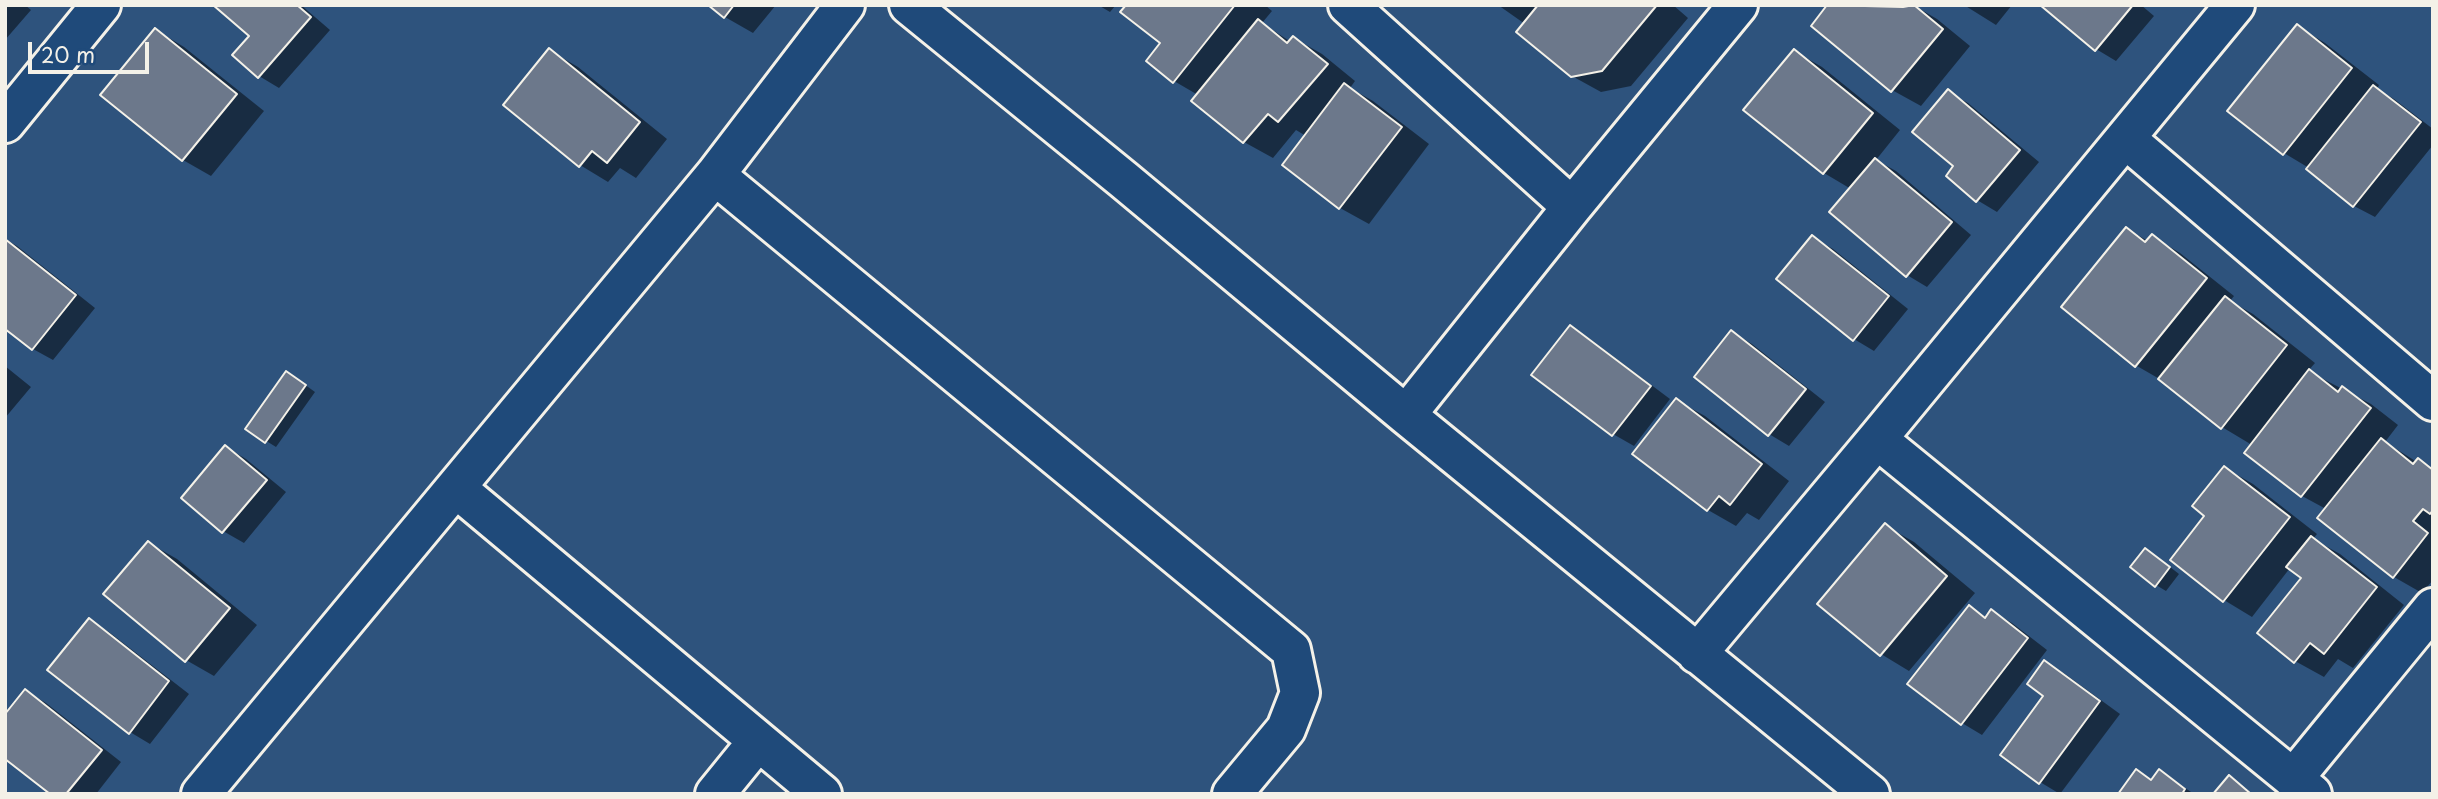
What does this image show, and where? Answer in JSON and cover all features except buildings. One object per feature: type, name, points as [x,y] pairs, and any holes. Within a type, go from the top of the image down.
[{"type":"street","points":[[5,123],[101,5]]},
{"type":"street","points":[[201,794],[715,175],[845,5]]},
{"type":"street","points":[[909,5],[1870,794]]},
{"type":"street","points":[[1348,5],[1572,207]]},
{"type":"street","points":[[1406,415],[1738,5]]},
{"type":"street","points":[[1697,654],[2235,5]]},
{"type":"street","points":[[2126,139],[2433,401]]},
{"type":"street","points":[[715,175],[1291,650],[1300,694],[1286,729],[1232,794]]},
{"type":"street","points":[[1877,439],[2302,786],[2433,608]]},
{"type":"street","points":[[456,488],[822,794]]},
{"type":"street","points":[[715,794],[758,741]]}]
